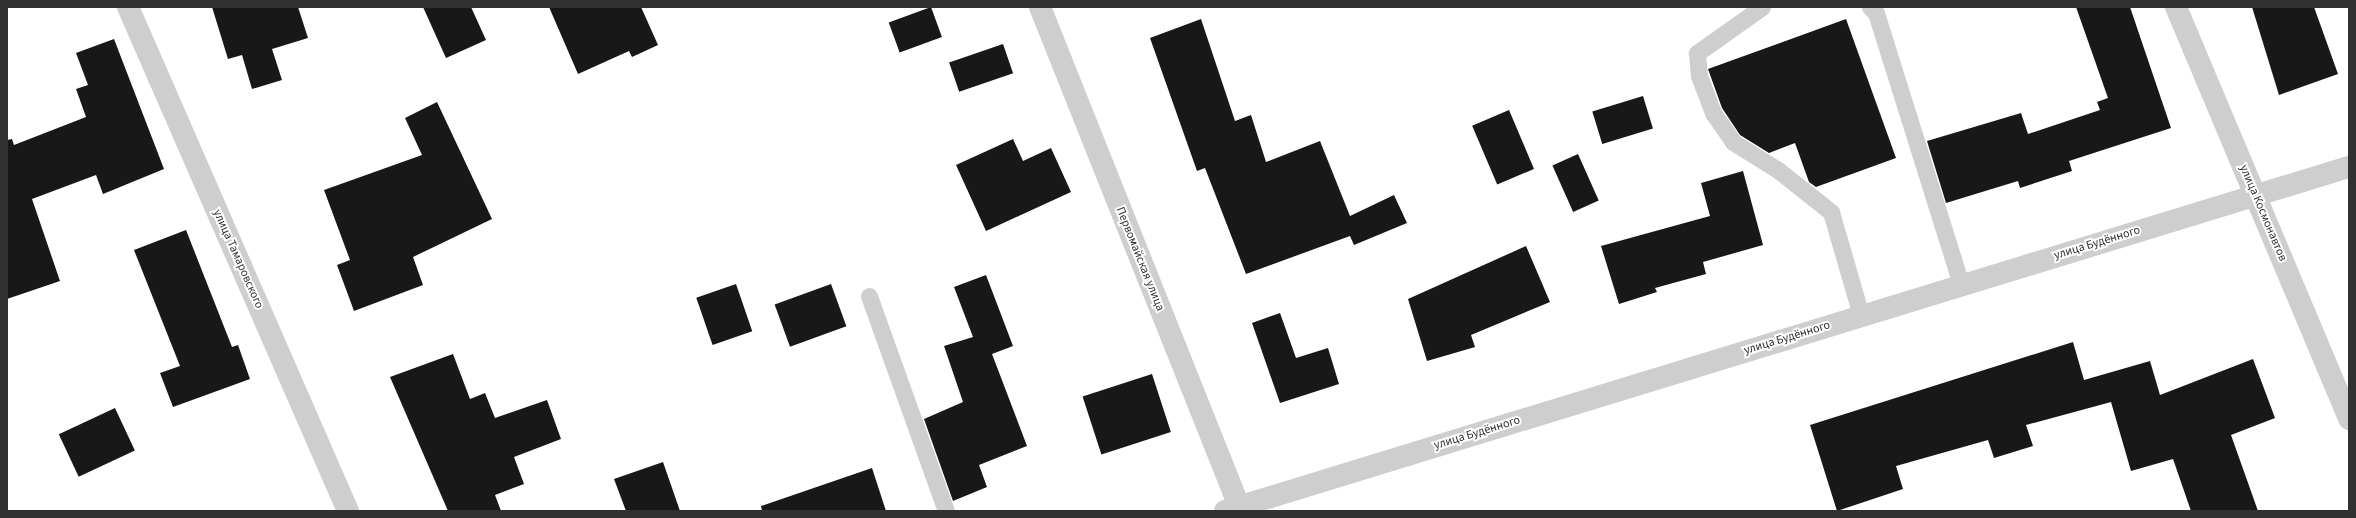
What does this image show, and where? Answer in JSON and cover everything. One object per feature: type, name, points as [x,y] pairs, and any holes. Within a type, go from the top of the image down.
[{"type":"street","name":"улица Тамаровского","points":[[128,7],[348,511]]},
{"type":"street","name":"Первомайская улица","points":[[1040,7],[1235,510]]},
{"type":"street","name":"улица Космонавтов","points":[[2176,7],[2256,194],[2349,419]]},
{"type":"street","name":"улица Будённого","points":[[1235,510],[1961,284],[2349,167]]},
{"type":"lane","points":[[1762,7],[1697,53],[1699,76],[1713,113],[1733,142],[1778,170],[1831,212],[1861,315]]},
{"type":"lane","points":[[1870,7],[1876,12],[1961,284]]},
{"type":"lane","points":[[869,296],[946,511]]},
{"type":"building","points":[[212,7],[298,7],[308,38],[272,49],[282,80],[252,89],[242,55],[228,59]]},
{"type":"building","points":[[423,7],[471,7],[486,40],[446,58]]},
{"type":"building","points":[[549,7],[641,7],[658,45],[632,57],[629,51],[578,74]]},
{"type":"building","points":[[931,7],[942,37],[900,52],[889,22]]},
{"type":"building","points":[[2076,7],[2130,7],[2171,128],[2069,161],[2072,171],[2020,188],[2018,181],[1946,203],[1927,141],[2021,113],[2028,134],[2100,110],[2097,102],[2108,98]]},
{"type":"building","points":[[2252,7],[2314,7],[2338,74],[2279,95]]},
{"type":"building","points":[[1201,19],[1235,121],[1251,115],[1266,162],[1320,141],[1350,216],[1394,195],[1407,223],[1354,245],[1350,236],[1246,274],[1205,168],[1197,171],[1150,38]]},
{"type":"building","points":[[1846,19],[1896,158],[1816,187],[1809,182],[1795,143],[1769,153],[1740,135],[1722,108],[1708,69]]},
{"type":"building","points":[[114,39],[164,169],[103,194],[96,175],[32,199],[60,281],[7,299],[7,140],[12,139],[14,145],[86,117],[76,89],[88,85],[76,53]]},
{"type":"building","points":[[1003,44],[1013,73],[959,92],[949,63]]},
{"type":"building","points":[[1643,96],[1653,129],[1602,144],[1592,111]]},
{"type":"building","points":[[437,102],[492,219],[413,257],[423,285],[354,311],[337,265],[350,260],[324,190],[422,155],[405,118]]},
{"type":"building","points":[[1509,110],[1534,169],[1497,185],[1472,126]]},
{"type":"building","points":[[1013,139],[1023,161],[1051,148],[1071,192],[986,231],[956,165]]},
{"type":"building","points":[[1578,154],[1599,201],[1573,212],[1552,165]]},
{"type":"building","points":[[1743,171],[1763,245],[1703,262],[1706,274],[1655,288],[1657,292],[1619,304],[1601,246],[1710,216],[1701,183]]},
{"type":"building","points":[[186,230],[232,347],[238,345],[250,379],[173,407],[160,373],[180,366],[134,250]]},
{"type":"building","points":[[1526,246],[1550,302],[1471,335],[1475,347],[1427,361],[1408,299]]},
{"type":"building","points":[[986,275],[1013,346],[992,354],[1027,446],[979,465],[987,487],[953,501],[924,419],[963,402],[944,346],[973,337],[954,287]]},
{"type":"building","points":[[736,284],[752,331],[713,345],[696,298]]},
{"type":"building","points":[[831,284],[846,326],[790,347],[775,305]]},
{"type":"building","points":[[1280,313],[1296,358],[1328,348],[1339,384],[1280,403],[1252,323]]},
{"type":"building","points":[[2073,342],[2084,380],[2150,361],[2160,395],[2253,359],[2275,418],[2231,435],[2258,511],[2191,511],[2173,459],[2131,471],[2111,402],[2026,425],[2033,446],[1994,458],[1988,440],[1896,466],[1903,489],[1837,511],[1810,425]]},
{"type":"building","points":[[453,354],[470,399],[485,393],[495,418],[547,400],[561,439],[514,457],[524,484],[495,495],[501,511],[448,511],[390,377]]},
{"type":"building","points":[[1152,374],[1171,432],[1101,455],[1083,397]]},
{"type":"building","points":[[115,408],[135,451],[79,477],[59,434]]},
{"type":"building","points":[[663,462],[680,511],[626,511],[614,479]]},
{"type":"building","points":[[872,468],[886,511],[762,511],[761,506]]}]
